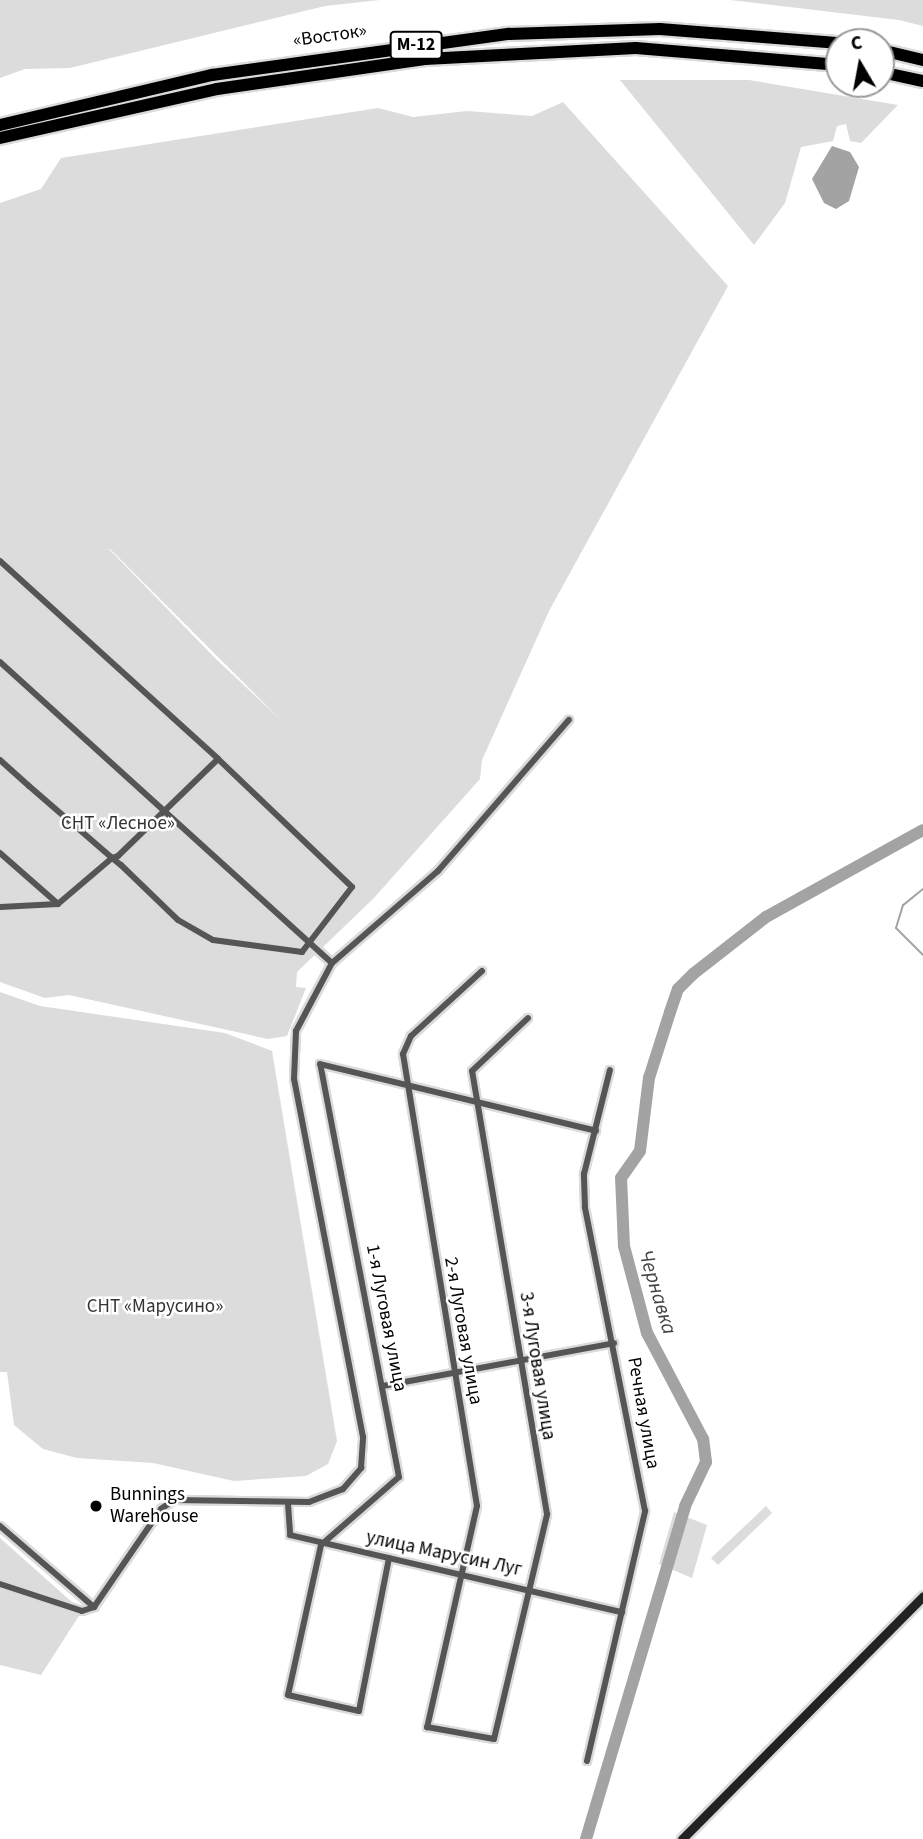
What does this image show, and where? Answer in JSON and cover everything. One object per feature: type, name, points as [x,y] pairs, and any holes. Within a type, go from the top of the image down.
[{"type":"highway","name":"«Восток»","points":[[0,125],[212,75],[509,34],[660,29],[825,42]]},
{"type":"highway","name":"«Восток»","points":[[0,138],[217,89],[425,59],[636,48],[825,64]]},
{"type":"highway","points":[[895,53],[923,60]]},
{"type":"highway","points":[[895,75],[923,80]]},
{"type":"main road","points":[[682,1839],[923,1596]]},
{"type":"street","points":[[0,561],[218,759],[352,887],[309,946],[293,954],[257,951],[195,933],[0,760]]},
{"type":"street","points":[[0,662],[309,946],[332,963]]},
{"type":"street","points":[[0,1584],[82,1611],[94,1607],[161,1509],[174,1500],[288,1504],[321,1500],[343,1489],[361,1468],[365,1450],[294,1079],[300,1020],[332,963],[438,871],[569,720]]},
{"type":"street","points":[[0,907],[58,904],[112,858],[218,759]]},
{"type":"street","points":[[0,853],[58,904]]},
{"type":"street","name":"2-я Луговая улица","points":[[482,971],[411,1035],[403,1054],[404,1083],[477,1506],[427,1727],[494,1739]]},
{"type":"street","name":"3-я Луговая улица","points":[[494,1739],[547,1514],[474,1099],[472,1071],[528,1018]]},
{"type":"street","name":"1-я Луговая улица","points":[[321,1545],[399,1477],[320,1064],[404,1083]]},
{"type":"street","name":"Речная улица","points":[[587,1761],[645,1511],[614,1343],[585,1207],[584,1174],[610,1070]]},
{"type":"street","points":[[404,1083],[596,1131]]},
{"type":"street","points":[[383,1386],[614,1343]]},
{"type":"street","name":"улица Марусин Луг","points":[[288,1504],[290,1535],[321,1545],[463,1574],[622,1612]]},
{"type":"street","points":[[0,1525],[94,1607]]},
{"type":"street","points":[[321,1545],[288,1695],[359,1711],[390,1558]]},
{"type":"green space","points":[[0,0],[380,0],[325,6],[70,68],[25,69],[0,78]]},
{"type":"green space","points":[[730,0],[923,0],[923,26],[899,20]]},
{"type":"green space","points":[[620,80],[749,80],[825,93],[825,98],[856,98],[898,105],[861,143],[850,141],[846,124],[837,126],[833,141],[801,147],[785,203],[754,245]]},
{"type":"green space","name":"СНТ «Лесное»","points":[[563,102],[728,286],[549,611],[482,760],[480,779],[373,899],[297,972],[296,987],[306,988],[287,1036],[268,1039],[69,995],[45,998],[0,982],[0,203],[41,189],[61,158],[378,108],[413,117],[467,111],[532,116]],"holes":[[[110,549],[282,721],[216,659]]]},
{"type":"green space","name":"СНТ «Марусино»","points":[[0,992],[40,1006],[225,1033],[272,1051],[337,1441],[328,1464],[306,1476],[234,1481],[153,1463],[77,1458],[43,1449],[14,1425],[7,1372],[0,1372]]},
{"type":"green space","points":[[766,1506],[772,1513],[718,1565],[711,1558]]},
{"type":"green space","points":[[674,1512],[707,1525],[692,1578],[659,1564]]},
{"type":"green space","points":[[0,1538],[82,1611],[41,1675],[0,1665]]},
{"type":"shaded area","points":[[832,146],[850,152],[859,167],[849,201],[836,209],[824,203],[812,179]]},
{"type":"waterway","name":"Чернавка","points":[[586,1839],[685,1506],[706,1462],[703,1439],[647,1333],[624,1246],[621,1178],[640,1151],[649,1078],[670,1012],[678,989],[693,974],[766,917],[923,830]]},
{"type":"waterway","points":[[923,889],[903,905],[896,928],[923,955]]},
{"type":"place","name":"Bunnings Warehouse","points":[[96,1506]]}]
